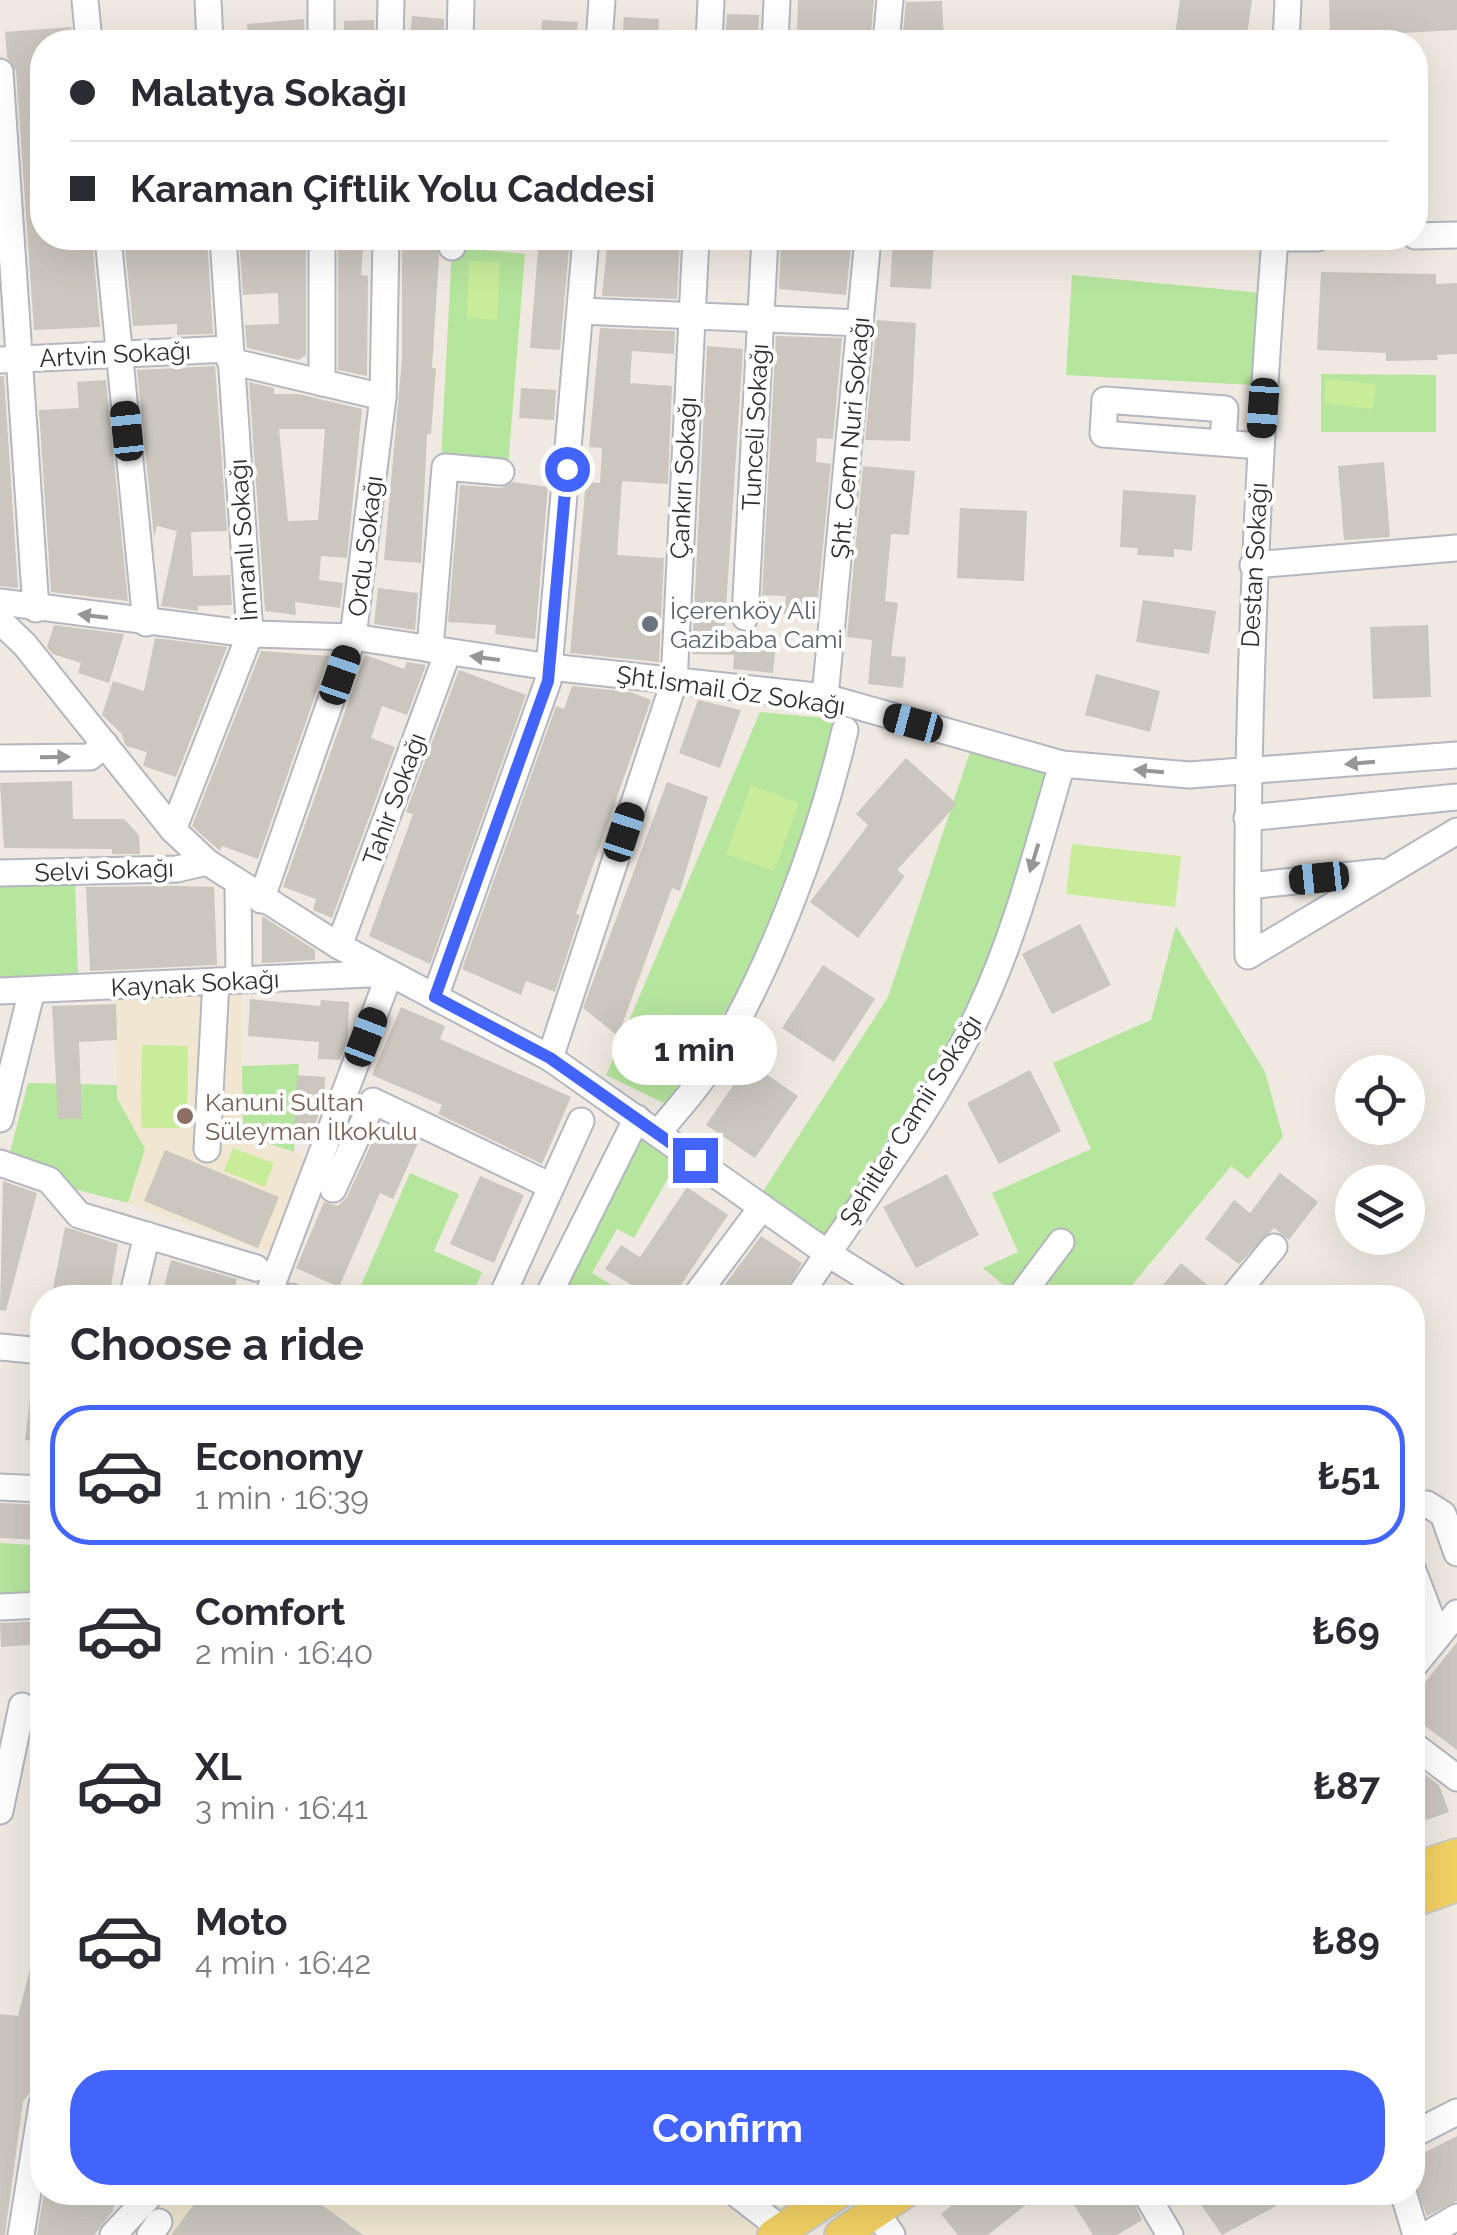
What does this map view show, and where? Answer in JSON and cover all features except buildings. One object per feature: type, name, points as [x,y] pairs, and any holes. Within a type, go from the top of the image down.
[{"type":"main road","points":[[1425,1867],[1455,1859]]},
{"type":"main road","points":[[1425,1888],[1455,1859]]},
{"type":"main road","points":[[778,2232],[819,2205]]},
{"type":"main road","points":[[841,2235],[884,2223]]},
{"type":"street","points":[[85,0],[88,30]]},
{"type":"street","points":[[208,0],[209,30]]},
{"type":"street","points":[[321,0],[321,30]]},
{"type":"street","points":[[390,30],[391,0]]},
{"type":"street","points":[[460,30],[461,0]]},
{"type":"street","points":[[600,30],[602,0]]},
{"type":"street","points":[[709,30],[711,0]]},
{"type":"street","points":[[776,30],[778,0]]},
{"type":"street","points":[[887,30],[890,0]]},
{"type":"street","points":[[1287,30],[1288,0]]},
{"type":"street","points":[[0,72],[9,360],[36,609]]},
{"type":"street","points":[[1428,236],[1457,235]]},
{"type":"street","points":[[109,250],[146,623]]},
{"type":"street","name":"İmranlı Sokağı","points":[[174,830],[250,634],[223,250]]},
{"type":"street","points":[[322,250],[322,383]]},
{"type":"street","name":"Ordu Sokağı","points":[[261,900],[353,637],[383,398],[386,250]]},
{"type":"street","points":[[435,997],[550,667],[585,250]]},
{"type":"street","name":"Çankırı Sokağı","points":[[550,1058],[674,682],[695,250]]},
{"type":"street","name":"Tunceli Sokağı","points":[[745,617],[764,250]]},
{"type":"street","name":"Şht. Cem Nuri Sokağı","points":[[826,698],[867,250]]},
{"type":"street","name":"Destan Sokağı","points":[[1274,250],[1252,565],[1246,773],[1248,956],[1390,871]]},
{"type":"street","points":[[581,311],[860,323]]},
{"type":"street","name":"Artvin Sokağı","points":[[9,360],[119,354],[230,355],[383,398]]},
{"type":"street","points":[[1222,442],[1260,446]]},
{"type":"street","name":"Tahir Sokağı","points":[[339,946],[439,651],[446,467],[502,472]]},
{"type":"street","points":[[1252,565],[1457,548]]},
{"type":"street","name":"Şht.İsmail Öz Sokağı","points":[[0,602],[250,634],[353,637],[550,667],[826,698],[1062,764],[1189,775],[1457,756]]},
{"type":"street","points":[[0,621],[174,830],[207,862],[261,900],[339,946],[550,1058],[877,1285]]},
{"type":"street","points":[[555,1285],[647,1125],[706,1074],[753,990],[811,844],[845,730]]},
{"type":"street","points":[[0,758],[90,757],[105,744]]},
{"type":"street","name":"Şehitler Camii Sokağı","points":[[806,1285],[921,1111],[979,1012],[1029,876],[1062,764]]},
{"type":"street","points":[[1247,818],[1457,797]]},
{"type":"street","points":[[1248,886],[1390,871],[1457,831]]},
{"type":"street","name":"Selvi Sokağı","points":[[0,873],[176,869],[207,862]]},
{"type":"street","points":[[207,1148],[238,884]]},
{"type":"street","points":[[272,1285],[390,973]]},
{"type":"street","name":"Kaynak Sokağı","points":[[0,991],[390,973]]},
{"type":"street","points":[[1,1114],[32,990]]},
{"type":"street","points":[[333,1189],[373,1100],[551,1186]]},
{"type":"street","points":[[506,1285],[581,1122]]},
{"type":"street","points":[[0,1163],[49,1180],[79,1216],[256,1268]]},
{"type":"street","points":[[704,1285],[762,1207]]},
{"type":"street","points":[[135,1285],[148,1236]]},
{"type":"street","points":[[1029,1285],[1061,1242]]},
{"type":"street","points":[[1243,1285],[1274,1247]]},
{"type":"street","points":[[0,1347],[30,1350]]},
{"type":"street","points":[[0,1486],[30,1489]]},
{"type":"street","points":[[1425,1504],[1443,1514],[1457,1553]]},
{"type":"street","points":[[1425,1602],[1438,1636]]},
{"type":"street","points":[[0,1607],[30,1606]]},
{"type":"street","points":[[1425,1652],[1457,1613]]},
{"type":"street","points":[[0,1812],[22,1706]]},
{"type":"street","points":[[1425,1756],[1456,1783]]},
{"type":"street","points":[[1425,2128],[1457,2112]]},
{"type":"street","points":[[22,2235],[30,2183]]},
{"type":"street","points":[[748,2205],[778,2232]]},
{"type":"street","points":[[1153,2205],[1170,2235]]},
{"type":"street","points":[[1406,2205],[1416,2235]]},
{"type":"street","points":[[113,2235],[148,2210]]},
{"type":"street","points":[[1426,2235],[1457,2217]]},
{"type":"shaded area","name":"Kanuni Sultan Süleyman İlkokulu","points":[[241,993],[243,1135],[305,1156],[269,1253],[128,1203],[144,1149],[117,1098],[115,996]]},
{"type":"shaded area","points":[[157,2205],[804,2205],[755,2235],[131,2235]]},
{"type":"green space","points":[[452,250],[525,254],[508,467],[441,461]]},
{"type":"green space","points":[[469,261],[500,262],[497,320],[467,318]]},
{"type":"green space","points":[[1072,275],[1262,293],[1252,385],[1066,375]]},
{"type":"green space","points":[[1321,374],[1436,375],[1436,432],[1321,432]]},
{"type":"green space","points":[[1326,379],[1376,384],[1373,409],[1324,404]]},
{"type":"green space","points":[[760,712],[847,720],[749,974],[666,1104],[606,1075]]},
{"type":"green space","points":[[970,752],[1053,768],[973,1007],[824,1238],[762,1193],[888,997]]},
{"type":"green space","points":[[751,785],[799,803],[774,871],[726,854]]},
{"type":"green space","points":[[1072,844],[1181,856],[1175,907],[1066,894]]},
{"type":"green space","points":[[75,884],[78,975],[0,977],[0,886]]},
{"type":"green space","points":[[1176,926],[1265,1072],[1283,1137],[1248,1179],[1231,1166],[1132,1285],[1004,1285],[983,1268],[1018,1252],[992,1193],[1091,1149],[1053,1063],[1151,1020]]},
{"type":"green space","points":[[142,1045],[188,1046],[187,1128],[141,1128]]},
{"type":"green space","points":[[299,1064],[294,1152],[243,1135],[242,1066]]},
{"type":"green space","points":[[28,1083],[117,1085],[117,1098],[145,1149],[128,1203],[5,1171]]},
{"type":"green space","points":[[625,1122],[676,1164],[634,1238],[617,1229],[592,1273],[612,1285],[549,1285]]},
{"type":"green space","points":[[233,1148],[274,1163],[265,1187],[224,1171]]},
{"type":"green space","points":[[410,1173],[459,1194],[434,1251],[482,1272],[476,1285],[361,1285]]},
{"type":"green space","points":[[0,1543],[30,1545],[30,1595],[0,1596]]},
{"type":"place","name":"İçerenköy Ali Gazibaba Cami","points":[[650,624]]},
{"type":"place","name":"Kanuni Sultan Süleyman İlkokulu","points":[[185,1116]]},
{"type":"route","points":[[567,469],[548,681],[435,997],[550,1058],[695,1160]]}]
